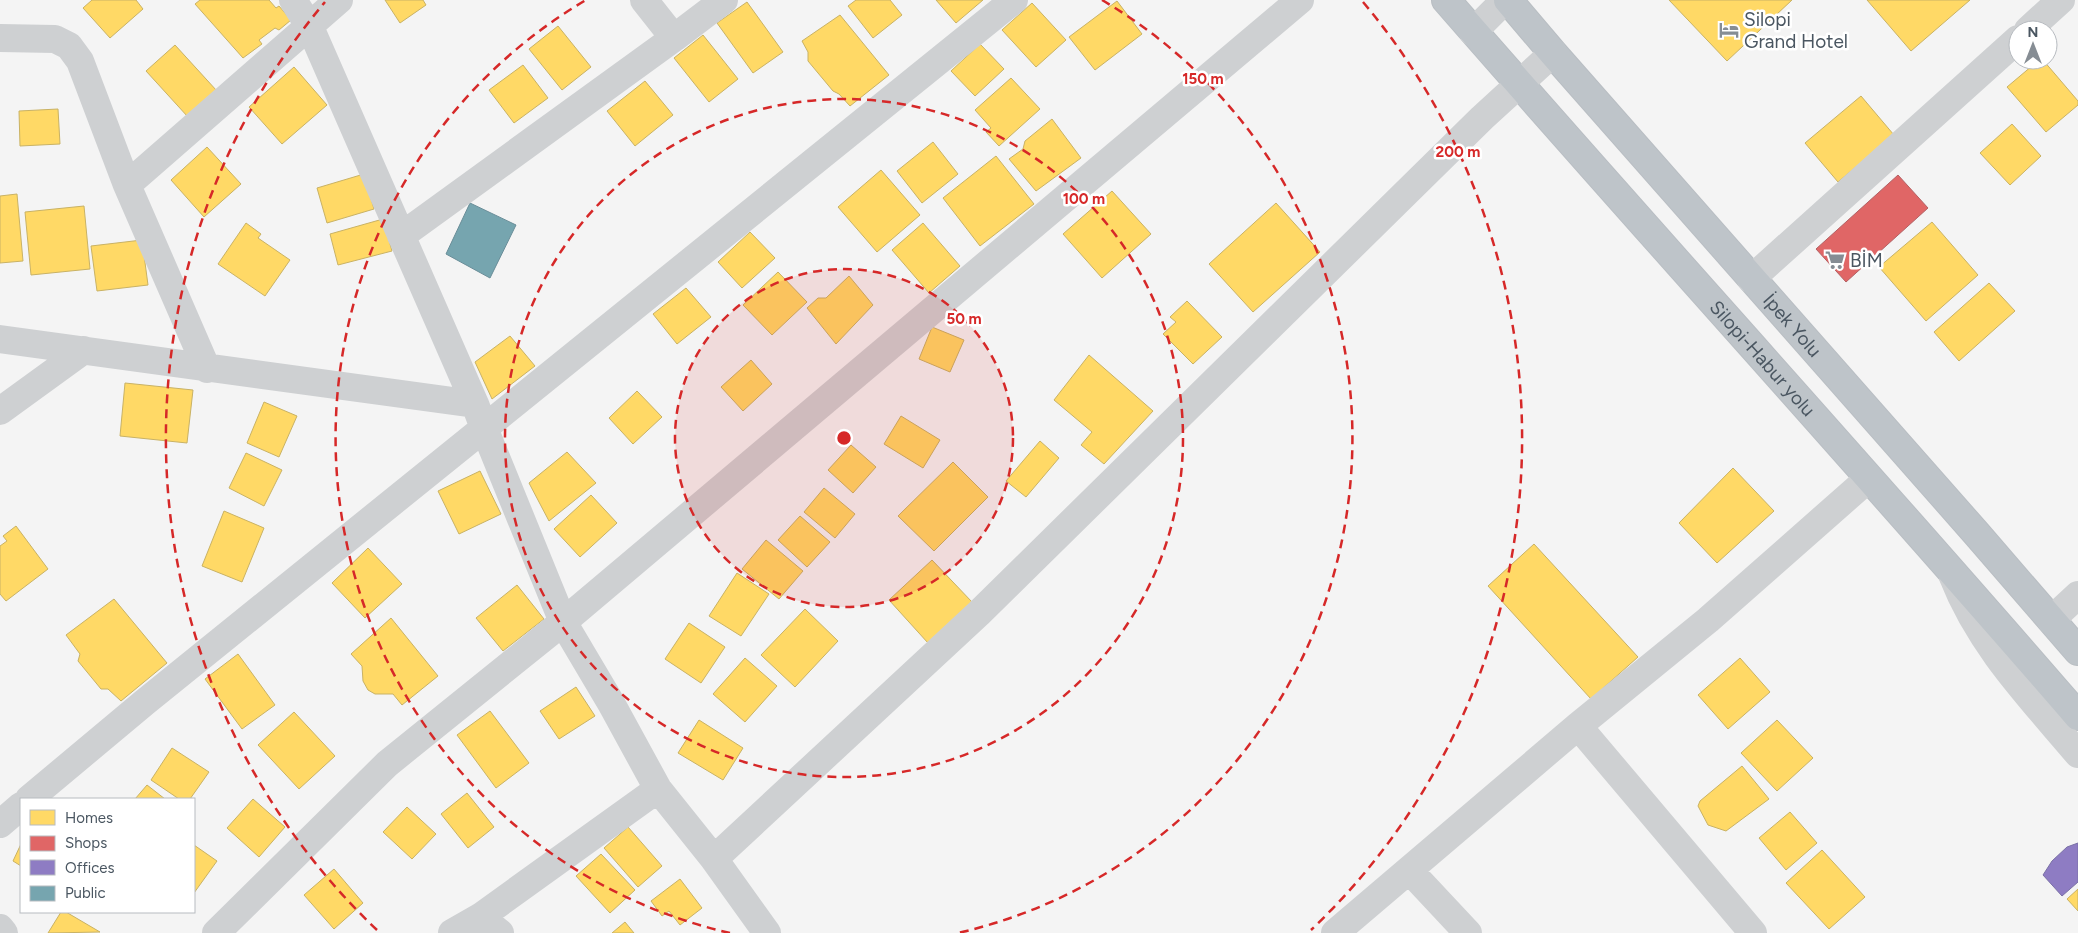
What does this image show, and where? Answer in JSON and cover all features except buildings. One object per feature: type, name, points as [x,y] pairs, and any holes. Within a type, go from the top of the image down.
[{"type":"highway","name":"Silopi-Habur yolu","points":[[1446,0],[1868,479],[1948,566],[2078,716]]},
{"type":"highway","name":"İpek Yolu","points":[[1507,0],[2078,651]]},
{"type":"street","points":[[293,0],[310,27],[480,416],[563,622],[611,703],[658,789],[714,859],[767,933]]},
{"type":"street","points":[[127,185],[339,0]]},
{"type":"street","points":[[644,0],[674,38]]},
{"type":"street","points":[[401,236],[724,0]]},
{"type":"street","points":[[31,798],[480,416],[1014,0]]},
{"type":"street","points":[[216,933],[387,764],[563,622],[1300,0]]},
{"type":"street","points":[[1474,32],[1507,0]]},
{"type":"street","points":[[2039,20],[2061,0]]},
{"type":"street","points":[[0,38],[55,39],[69,46],[80,61],[127,185],[207,368]]},
{"type":"street","points":[[1751,279],[2008,48]]},
{"type":"street","points":[[714,859],[986,606],[1518,83],[1552,53]]},
{"type":"street","points":[[0,338],[207,368],[480,416]]},
{"type":"street","points":[[0,411],[84,350]]},
{"type":"street","points":[[1335,933],[1578,726],[1708,620],[1868,479]]},
{"type":"street","points":[[1948,566],[1976,627],[1995,655],[2078,754]]},
{"type":"street","points":[[2051,620],[2078,595]]},
{"type":"street","points":[[1578,726],[1752,933]]},
{"type":"street","points":[[452,933],[490,925],[658,789]]},
{"type":"street","points":[[0,824],[20,807]]},
{"type":"street","points":[[1409,870],[1468,933]]},
{"type":"street","points":[[0,928],[4,933]]},
{"type":"place","name":"Silopi Grand Hotel","points":[[1729,30]]},
{"type":"place","name":"BİM","points":[[1835,260]]}]
